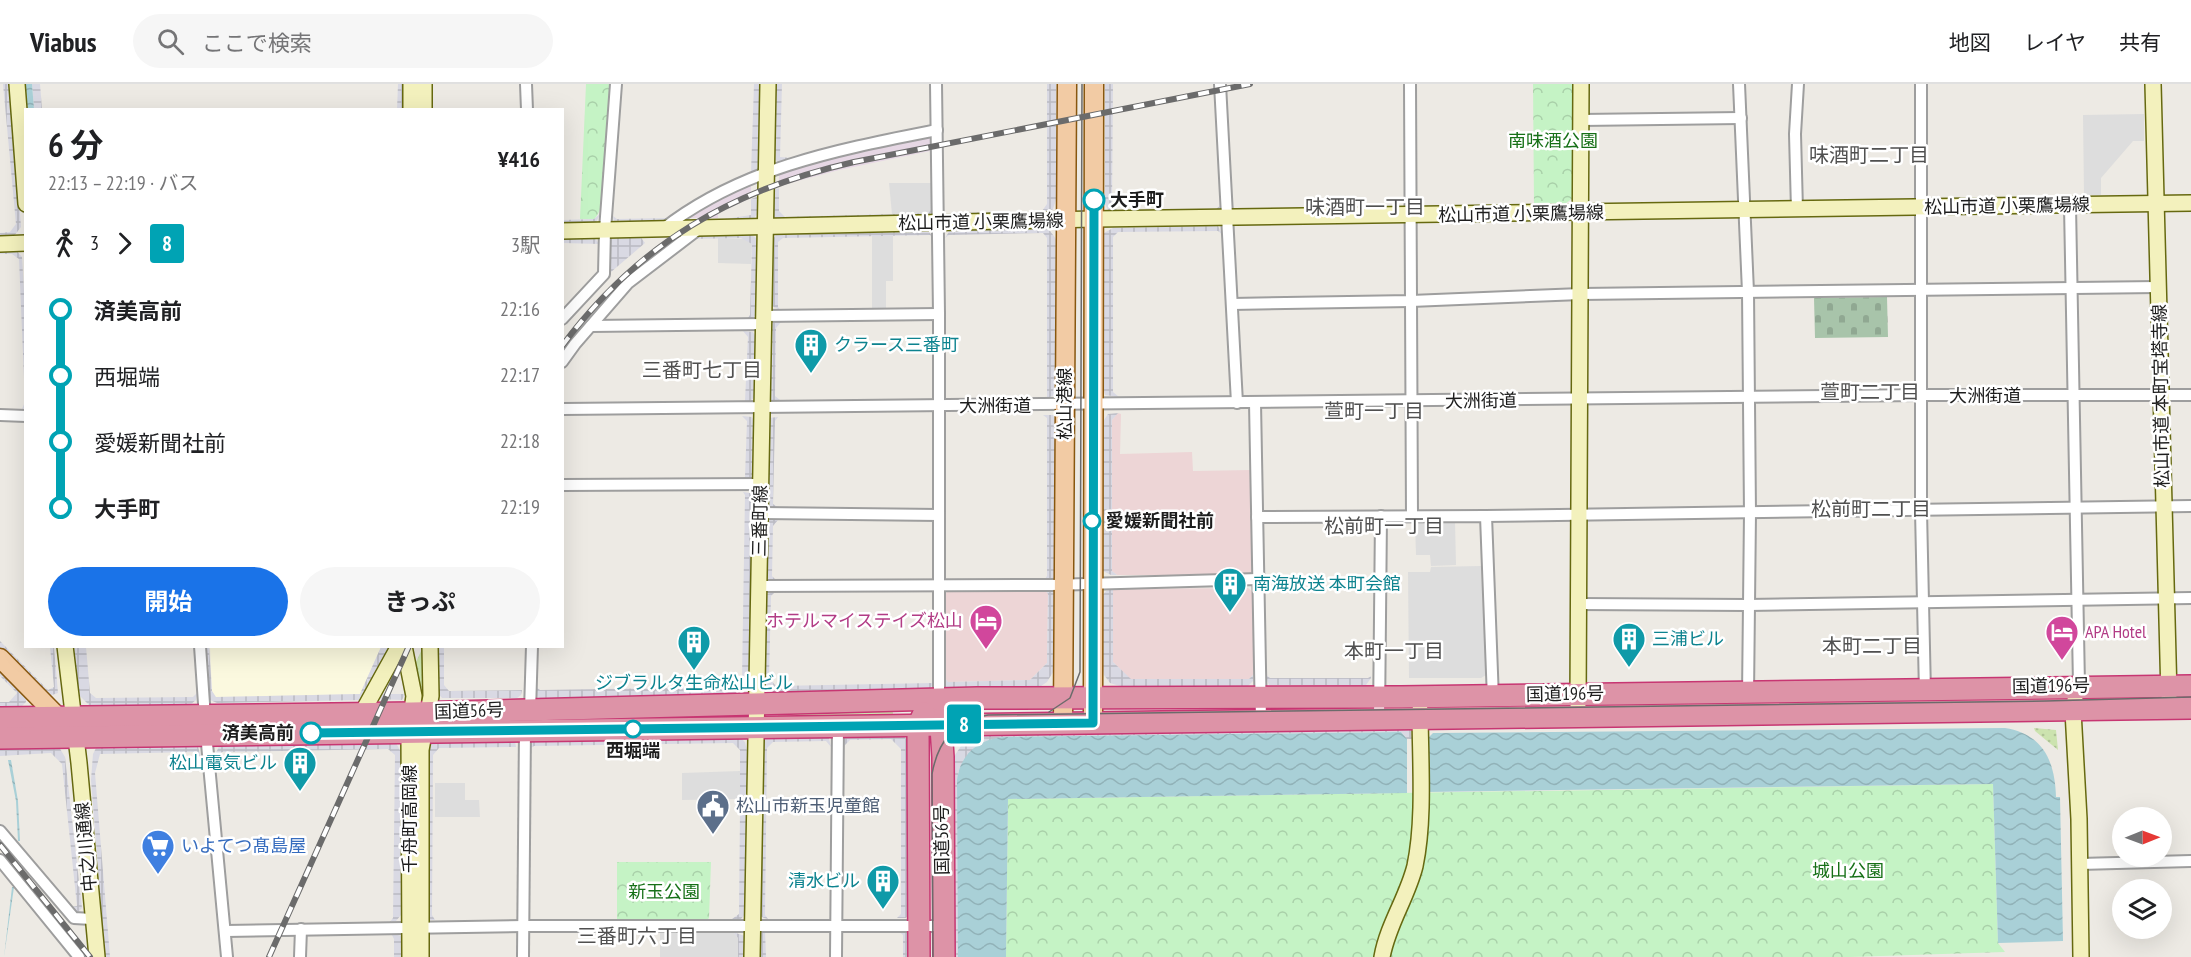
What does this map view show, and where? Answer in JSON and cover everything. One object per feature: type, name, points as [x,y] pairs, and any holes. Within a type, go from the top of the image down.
[{"type":"highway","name":"国道196号","points":[[939,699],[1493,696],[2079,685],[2191,686]]},
{"type":"highway","name":"国道56号","points":[[0,718],[69,724],[418,722],[530,709],[939,699],[943,758],[944,957]]},
{"type":"highway","points":[[918,726],[926,709],[939,699]]},
{"type":"highway","name":"国道196号","points":[[941,724],[2191,708]]},
{"type":"highway","name":"国道56号","points":[[205,725],[362,713],[418,722],[525,730],[941,724]]},
{"type":"highway","name":"国道56号","points":[[0,738],[69,724]]},
{"type":"highway","points":[[943,758],[959,735],[978,724]]},
{"type":"highway","name":"国道56号","points":[[918,726],[920,957]]},
{"type":"main road","name":"松山港線","points":[[1063,724],[1066,84]]},
{"type":"main road","name":"松山港線","points":[[1093,723],[1094,84]]},
{"type":"main road","points":[[0,658],[69,724]]},
{"type":"street","points":[[17,84],[24,177]]},
{"type":"street","points":[[411,84],[411,108]]},
{"type":"street","points":[[424,84],[424,108]]},
{"type":"street","points":[[526,84],[527,108]]},
{"type":"street","points":[[564,317],[604,274],[616,84]]},
{"type":"street","name":"三番町線","points":[[752,957],[754,727],[761,513],[768,84]]},
{"type":"street","points":[[936,84],[939,314],[939,699]]},
{"type":"street","points":[[1220,84],[1237,403]]},
{"type":"street","points":[[1410,84],[1412,516]]},
{"type":"street","points":[[1578,716],[1581,84]]},
{"type":"street","points":[[1739,84],[1748,292],[1750,513],[1748,714]]},
{"type":"street","points":[[1797,210],[1795,135],[1798,84]]},
{"type":"street","points":[[1921,84],[1923,290],[1921,511],[1925,712]]},
{"type":"street","name":"松山市道 本町宝塔寺線","points":[[2153,84],[2169,708]]},
{"type":"street","points":[[1581,120],[1741,118]]},
{"type":"street","points":[[663,229],[721,192],[767,171],[851,147],[937,130]]},
{"type":"street","name":"松山市道 小栗鷹場線","points":[[564,231],[1094,219],[1581,214],[2191,203]]},
{"type":"street","points":[[2070,206],[2079,600],[2079,685],[2073,711],[2080,864],[2080,957]]},
{"type":"street","points":[[564,360],[628,283],[700,228]]},
{"type":"street","points":[[0,244],[24,243]]},
{"type":"street","points":[[1232,304],[1411,301],[1581,294],[2158,287]]},
{"type":"street","points":[[591,326],[939,314]]},
{"type":"street","name":"大洲街道","points":[[564,409],[1922,395],[2191,395]]},
{"type":"street","points":[[1255,403],[1261,720]]},
{"type":"street","points":[[0,415],[24,416]]},
{"type":"street","points":[[564,485],[760,484]]},
{"type":"street","points":[[1257,517],[1921,511],[2191,506]]},
{"type":"street","points":[[761,513],[939,514]]},
{"type":"street","points":[[1379,718],[1381,516]]},
{"type":"street","points":[[1486,516],[1492,717]]},
{"type":"street","points":[[759,586],[939,586],[1258,579]]},
{"type":"street","points":[[1578,604],[1748,605],[2191,598]]},
{"type":"street","name":"中之川通線","points":[[65,648],[69,724],[97,957]]},
{"type":"street","points":[[200,648],[205,725],[227,957]]},
{"type":"street","points":[[362,713],[398,648]]},
{"type":"street","name":"千舟町高岡線","points":[[404,648],[418,722],[416,928],[421,957]]},
{"type":"street","name":"千舟町高岡線","points":[[418,722],[431,696],[430,648]]},
{"type":"street","points":[[523,957],[525,730],[530,709],[532,648]]},
{"type":"street","points":[[1382,957],[1388,929],[1409,886],[1415,866],[1419,831],[1419,696]]},
{"type":"street","points":[[836,957],[838,724]]},
{"type":"street","points":[[0,831],[74,918],[92,919]]},
{"type":"street","points":[[0,860],[79,957]]},
{"type":"street","points":[[2080,864],[2191,861]]},
{"type":"street","points":[[226,931],[524,926],[943,926]]},
{"type":"street","name":"千舟町高岡線","points":[[410,957],[416,928]]},
{"type":"street","points":[[300,957],[301,929]]},
{"type":"shaded area","points":[[3,84],[8,84],[11,91],[21,227],[14,236],[0,237],[0,233],[10,232],[16,224]]},
{"type":"shaded area","points":[[32,84],[40,84],[42,108],[34,108]]},
{"type":"shaded area","points":[[398,84],[405,84],[405,108],[397,108]]},
{"type":"shaded area","points":[[754,84],[761,84],[760,163],[758,169],[751,173]]},
{"type":"shaded area","points":[[774,84],[782,84],[780,157],[791,158],[778,162],[773,158]]},
{"type":"shaded area","points":[[1047,84],[1056,84],[1056,200],[1053,209],[1046,215],[947,216],[944,210],[946,213],[1042,211],[1047,204]]},
{"type":"shaded area","points":[[1105,84],[1113,84],[1112,204],[1117,210],[1216,209],[1221,205],[1221,210],[1109,212],[1105,204]]},
{"type":"shaded area","points":[[2144,114],[2144,141],[2133,141],[2101,178],[2101,195],[2084,195],[2083,115]]},
{"type":"shaded area","points":[[930,137],[930,151],[839,170],[779,186],[779,172],[835,156]]},
{"type":"shaded area","points":[[751,183],[751,198],[718,213],[718,218],[683,218]]},
{"type":"shaded area","points":[[889,183],[931,183],[931,210],[928,213],[892,214]]},
{"type":"shaded area","points":[[779,188],[779,211],[785,217],[928,213],[931,210],[931,212],[929,216],[775,219],[772,216],[772,191]]},
{"type":"shaded area","points":[[759,196],[758,213],[753,219],[718,220],[751,215],[751,199]]},
{"type":"shaded area","points":[[601,213],[595,224],[564,225],[564,220],[594,219]]},
{"type":"shaded area","points":[[613,216],[617,219],[668,218],[661,222],[614,223]]},
{"type":"shaded area","points":[[1218,226],[1222,234],[1218,231],[1118,232],[1113,237],[1113,392],[1119,397],[1105,395],[1102,386],[1102,237],[1104,233],[1113,228]]},
{"type":"shaded area","points":[[1048,228],[1056,239],[1057,386],[1055,395],[1047,398],[1047,238],[1043,233],[949,235],[945,238],[950,230]]},
{"type":"shaded area","points":[[928,231],[934,238],[930,235],[783,238],[778,242],[778,307],[780,310],[770,305],[771,242],[776,235]]},
{"type":"shaded area","points":[[750,234],[756,238],[758,244],[756,315],[746,320],[750,315],[752,244],[741,238],[691,239],[700,235]]},
{"type":"shaded area","points":[[639,235],[645,243],[611,272],[611,237]]},
{"type":"shaded area","points":[[872,236],[893,236],[893,281],[886,281],[886,309],[872,309]]},
{"type":"shaded area","points":[[564,238],[595,238],[599,244],[564,243]]},
{"type":"shaded area","points":[[718,238],[747,239],[752,244],[751,264],[718,263]]},
{"type":"shaded area","points":[[16,250],[22,257],[24,378],[19,259],[12,254],[0,254],[0,251]]},
{"type":"shaded area","points":[[781,322],[776,328],[775,396],[780,400],[773,401],[768,398],[770,326]]},
{"type":"shaded area","points":[[743,331],[753,332],[756,337],[755,397],[750,401],[745,401],[748,337]]},
{"type":"shaded area","points":[[1118,413],[1121,414],[1120,454],[1192,452],[1193,471],[1251,470],[1252,571],[1249,575],[1117,575],[1112,571],[1112,420]]},
{"type":"shaded area","points":[[1118,413],[1112,420],[1112,571],[1117,575],[1111,575],[1103,571],[1102,567],[1102,423],[1108,414]]},
{"type":"shaded area","points":[[1043,415],[1053,415],[1056,423],[1056,575],[1054,579],[1045,579],[1047,576],[1047,418]]},
{"type":"shaded area","points":[[742,416],[752,417],[755,423],[754,475],[743,481],[747,421]]},
{"type":"shaded area","points":[[778,417],[775,421],[773,504],[779,508],[772,508],[767,505],[768,418]]},
{"type":"shaded area","points":[[743,492],[750,493],[754,501],[749,676],[742,691],[734,694],[540,698],[536,696],[535,686],[540,690],[733,687],[742,679],[745,495]]},
{"type":"shaded area","points":[[769,520],[778,520],[773,526],[772,576],[778,582],[770,581],[766,576]]},
{"type":"shaded area","points":[[1455,521],[1456,565],[1431,566],[1430,555],[1416,555],[1415,522]]},
{"type":"shaded area","points":[[1481,566],[1486,675],[1481,678],[1409,678],[1408,572],[1430,572],[1431,567]]},
{"type":"shaded area","points":[[1248,588],[1253,592],[1253,675],[1249,679],[1131,680],[1113,662],[1113,589]]},
{"type":"shaded area","points":[[1113,589],[1113,662],[1131,679],[1249,679],[1253,675],[1253,681],[1248,686],[1123,687],[1110,683],[1104,675],[1102,666],[1102,596],[1106,591]]},
{"type":"shaded area","points":[[1045,590],[1048,594],[1047,663],[1030,680],[948,682],[945,678],[944,595],[948,591]]},
{"type":"shaded area","points":[[1045,590],[1055,591],[1055,669],[1047,682],[1038,688],[946,689],[945,678],[948,682],[1030,680],[1047,663],[1048,594]]},
{"type":"shaded area","points":[[775,592],[771,596],[769,678],[776,686],[933,683],[932,686],[929,689],[770,692],[763,684],[766,594]]},
{"type":"shaded area","points":[[0,641],[48,690],[54,687],[50,648],[54,648],[58,693],[49,696],[44,694],[0,648]]},
{"type":"shaded area","points":[[74,648],[86,648],[90,693],[96,698],[193,697],[197,693],[196,700],[190,705],[91,707],[79,695]]},
{"type":"shaded area","points":[[204,648],[209,648],[212,691],[216,697],[360,694],[381,648],[390,648],[367,696],[361,700],[217,703],[208,699]]},
{"type":"shaded area","points":[[210,648],[381,648],[360,694],[215,697],[212,691]]},
{"type":"shaded area","points":[[436,648],[444,648],[444,685],[449,691],[522,690],[521,695],[517,698],[442,698],[437,692]]},
{"type":"shaded area","points":[[0,669],[26,697],[26,702],[21,707],[0,708],[0,702],[9,702],[17,693],[0,676]]},
{"type":"shaded area","points":[[1265,674],[1270,678],[1368,678],[1371,676],[1371,678],[1366,685],[1269,685]]},
{"type":"shaded area","points":[[380,694],[405,694],[402,700],[377,699]]},
{"type":"shaded area","points":[[1410,727],[1413,739],[1407,739],[1401,732],[1003,737],[982,742],[958,772],[958,957],[949,957],[953,758],[961,746],[974,735]]},
{"type":"shaded area","points":[[828,734],[831,747],[826,741],[773,742],[767,748],[765,915],[768,919],[764,918],[760,916],[761,741],[764,738]]},
{"type":"shaded area","points":[[902,734],[908,741],[910,913],[906,918],[897,918],[901,914],[901,749],[891,739],[850,740],[843,747],[845,735]]},
{"type":"shaded area","points":[[740,737],[745,742],[747,751],[746,913],[741,919],[732,919],[739,914],[740,810],[740,750],[733,743],[534,746],[528,750],[531,741]]},
{"type":"shaded area","points":[[395,741],[402,754],[403,782],[400,787],[401,915],[396,921],[390,922],[393,918],[395,755],[388,749],[222,752],[216,757],[216,753],[220,744]]},
{"type":"shaded area","points":[[433,741],[515,741],[516,747],[439,748],[433,755],[432,915],[435,920],[426,920],[425,756]]},
{"type":"shaded area","points":[[197,744],[202,759],[194,752],[100,754],[95,773],[110,957],[105,957],[91,780],[93,754],[97,746]]},
{"type":"shaded area","points":[[59,747],[65,757],[82,908],[78,912],[70,907],[77,906],[62,764],[51,753],[0,756],[0,748]]},
{"type":"shaded area","points":[[740,771],[740,799],[682,800],[682,773]]},
{"type":"shaded area","points":[[435,783],[465,783],[465,800],[479,800],[480,817],[435,817]]},
{"type":"shaded area","points":[[765,931],[766,957],[758,957],[758,938],[760,933]]},
{"type":"shaded area","points":[[898,931],[909,933],[911,957],[903,957],[903,935]]},
{"type":"shaded area","points":[[660,932],[733,932],[738,938],[738,957],[660,957]]},
{"type":"shaded area","points":[[733,932],[745,936],[746,957],[738,957],[738,938]]},
{"type":"shaded area","points":[[391,933],[401,936],[401,957],[394,957],[394,939]]},
{"type":"green space","points":[[586,84],[610,84],[607,178],[600,211],[594,219],[580,219]]},
{"type":"green space","name":"南味酒公園","points":[[1533,84],[1573,84],[1573,198],[1566,203],[1534,204]]},
{"type":"green space","points":[[1887,297],[1888,337],[1815,338],[1814,298]]},
{"type":"green space","points":[[423,648],[423,687],[421,688],[415,664]]},
{"type":"green space","points":[[893,711],[893,714],[778,716],[778,713]]},
{"type":"green space","points":[[2034,728],[2056,730],[2058,750],[2035,731]]},
{"type":"green space","name":"城山公園","points":[[1993,784],[1998,943],[2005,952],[1850,957],[1006,957],[1008,799]]},
{"type":"green space","name":"新玉公園","points":[[617,862],[711,862],[709,918],[705,922],[617,922]]},
{"type":"water","points":[[24,84],[32,84],[34,108],[26,108]]},
{"type":"water","points":[[2005,728],[2029,736],[2038,743],[2053,772],[2056,797],[2060,797],[2063,941],[1998,943],[1993,784],[1426,792],[1427,739],[1433,733]]},
{"type":"water","points":[[1401,732],[1407,739],[1407,793],[1008,799],[1006,957],[958,957],[957,780],[966,756],[978,745],[1003,737]]},
{"type":"water","points":[[8,760],[11,760],[18,801],[20,841],[18,841],[16,801]]},
{"type":"water","points":[[12,887],[14,887],[4,957]]},
{"type":"tram line","points":[[1049,712],[1070,698],[1080,672],[1082,84]]},
{"type":"tram line","points":[[933,957],[932,774],[938,752],[950,734],[966,722],[988,715],[2046,701],[2191,697]]},
{"type":"railway","points":[[564,344],[591,310],[622,278],[655,250],[690,226],[767,188],[854,162],[1250,84]]},
{"type":"railway","points":[[269,957],[408,648]]},
{"type":"railway","points":[[0,845],[90,957]]},
{"type":"bus line","name":"8","points":[[311,733],[740,728],[838,724],[918,726],[1093,723],[1094,200]]},
{"type":"place","name":"大手町","points":[[1094,200]]},
{"type":"place","name":"クラース三番町","points":[[811,374]]},
{"type":"place","name":"愛媛新聞社前","points":[[1092,521]]},
{"type":"place","name":"南海放送 本町会館","points":[[1230,613]]},
{"type":"place","name":"ホテルマイステイズ松山","points":[[986,650]]},
{"type":"place","name":"APA Hotel","points":[[2062,661]]},
{"type":"place","name":"三浦ビル","points":[[1629,668]]},
{"type":"place","name":"ジブラルタ生命松山ビル","points":[[694,671]]},
{"type":"place","name":"西堀端","points":[[633,729]]},
{"type":"place","name":"済美高前","points":[[311,733]]},
{"type":"place","name":"松山電気ビル","points":[[300,792]]},
{"type":"place","name":"松山市新玉児童館","points":[[713,835]]},
{"type":"place","name":"いよてつ髙島屋","points":[[158,875]]},
{"type":"place","name":"清水ビル","points":[[883,910]]},
{"type":"district","name":"味酒町二丁目","points":[[1869,155]]},
{"type":"district","name":"味酒町一丁目","points":[[1365,207]]},
{"type":"district","name":"三番町七丁目","points":[[702,370]]},
{"type":"district","name":"萱町二丁目","points":[[1870,392]]},
{"type":"district","name":"萱町一丁目","points":[[1374,411]]},
{"type":"district","name":"松前町二丁目","points":[[1871,509]]},
{"type":"district","name":"松前町一丁目","points":[[1384,526]]},
{"type":"district","name":"本町二丁目","points":[[1872,646]]},
{"type":"district","name":"本町一丁目","points":[[1394,651]]},
{"type":"district","name":"三番町六丁目","points":[[637,936]]}]
